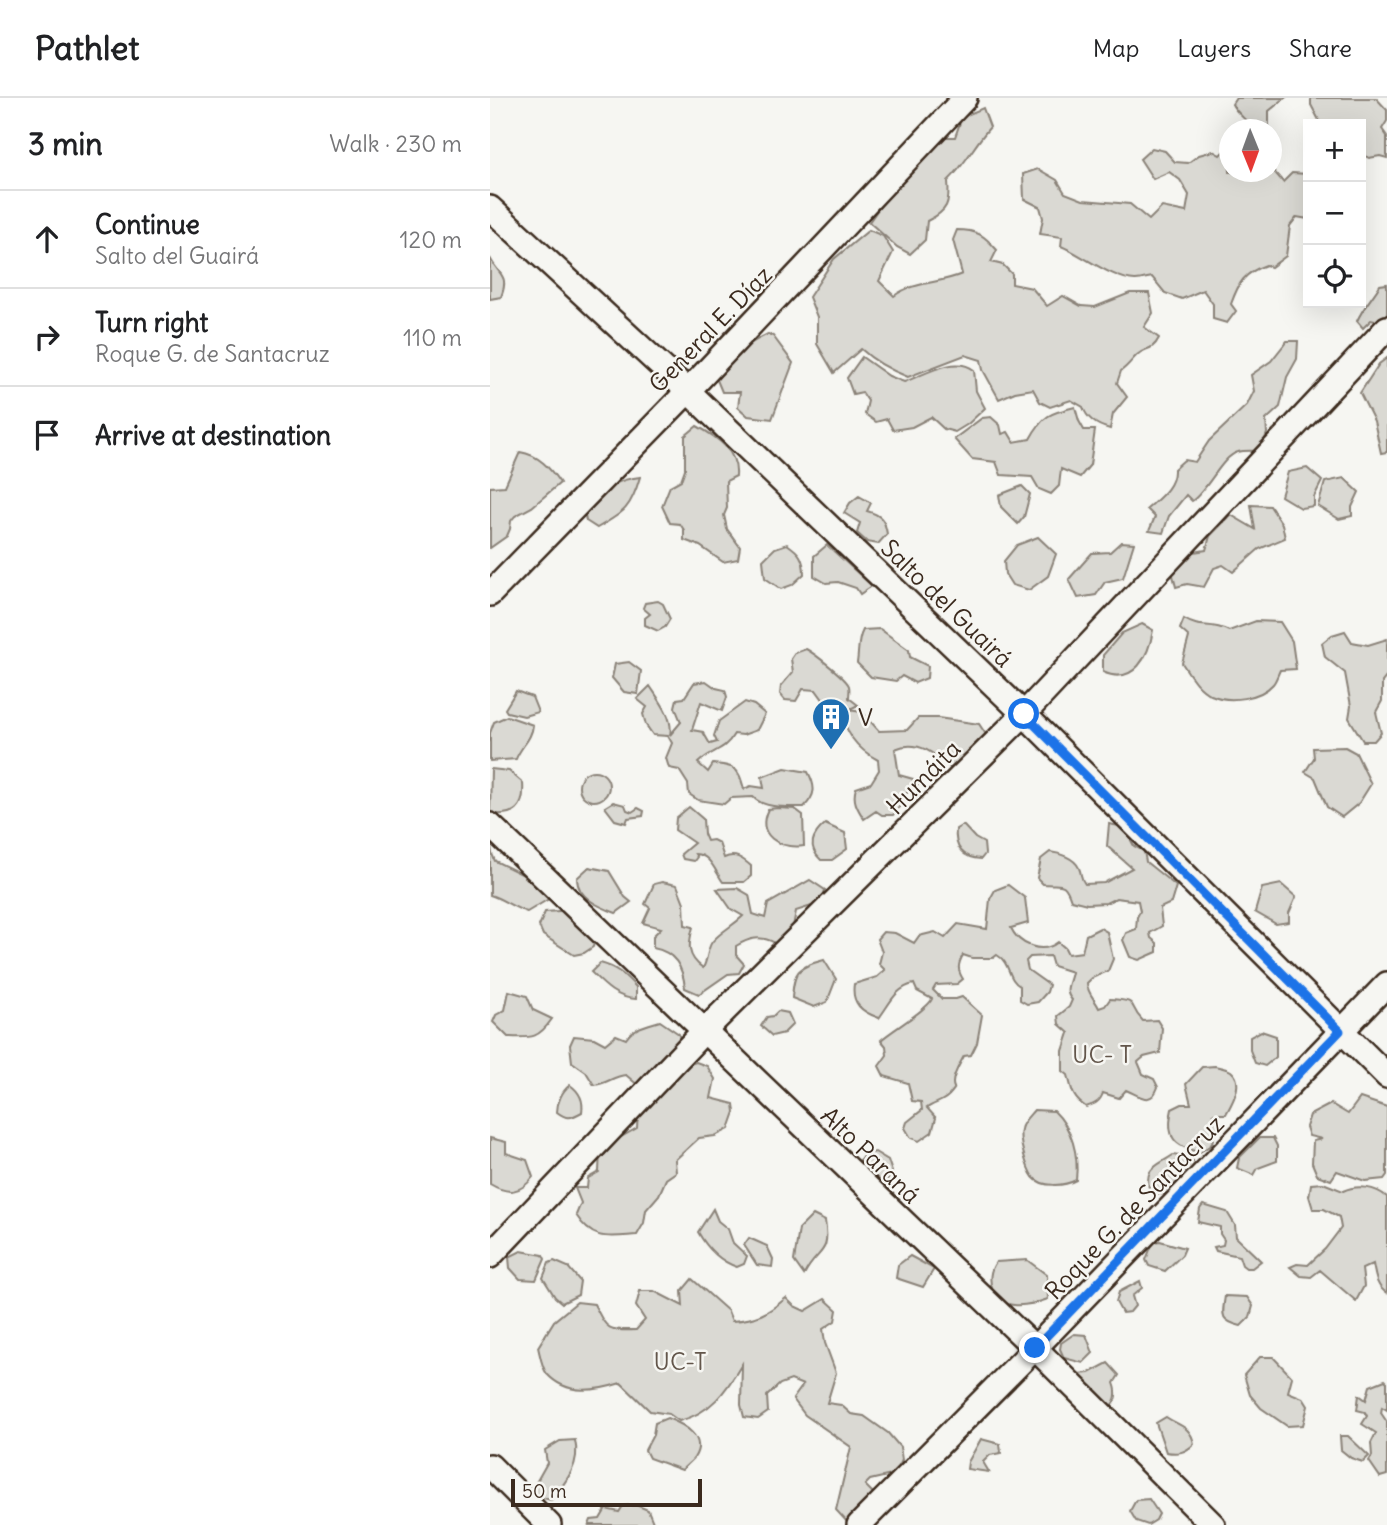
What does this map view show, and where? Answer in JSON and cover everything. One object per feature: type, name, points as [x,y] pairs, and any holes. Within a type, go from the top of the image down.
[{"type":"street","name":"General E. Díaz","points":[[490,594],[688,391],[965,98]]},
{"type":"street","name":"Salto del Guairá","points":[[490,208],[688,391],[1024,714],[1387,1076]]},
{"type":"street","name":"Humáita","points":[[490,1256],[704,1031],[1024,714],[1387,328]]},
{"type":"street","name":"Alto Paraná","points":[[490,825],[1035,1348],[1213,1525]]},
{"type":"street","name":"Roque G. de Santacruz","points":[[859,1525],[1035,1348],[1387,984]]},
{"type":"street","points":[[490,1466],[549,1525]]},
{"type":"green space","points":[[1236,98],[1285,98],[1269,111],[1269,119],[1245,119],[1232,104]]},
{"type":"green space","points":[[1311,98],[1376,98],[1387,110],[1387,121],[1382,129],[1387,136],[1387,158],[1366,156],[1366,119],[1318,119],[1311,105]]},
{"type":"green space","points":[[983,108],[990,127],[948,181],[949,195],[946,206],[927,221],[925,240],[910,254],[897,247],[869,222],[903,174],[927,155],[943,137],[955,137],[962,117]]},
{"type":"green space","points":[[1152,148],[1165,151],[1175,162],[1188,163],[1199,155],[1213,151],[1219,154],[1219,182],[1283,182],[1292,173],[1303,174],[1303,218],[1297,217],[1290,226],[1286,256],[1271,267],[1266,265],[1252,271],[1243,279],[1231,304],[1236,311],[1227,323],[1213,319],[1213,304],[1203,290],[1182,299],[1165,293],[1152,277],[1136,280],[1119,276],[1061,246],[1062,237],[1040,234],[1043,218],[1040,207],[1024,199],[1023,174],[1038,169],[1057,180],[1065,193],[1083,200],[1130,204],[1149,220],[1162,207],[1186,212],[1189,195],[1180,180],[1169,172],[1153,179],[1140,159]]},
{"type":"green space","points":[[869,230],[883,236],[893,252],[879,281],[894,296],[918,285],[962,274],[953,240],[957,230],[980,234],[997,250],[991,262],[1003,265],[1012,274],[1012,284],[1032,288],[1047,306],[1063,296],[1081,306],[1095,307],[1130,293],[1149,293],[1153,313],[1144,327],[1159,338],[1121,371],[1117,383],[1127,397],[1113,414],[1110,429],[1094,421],[1083,407],[1071,400],[1050,407],[1040,402],[1033,389],[1015,392],[999,399],[983,370],[981,360],[965,355],[908,377],[883,365],[861,349],[834,373],[817,344],[817,317],[809,297],[834,259]]},
{"type":"green space","points":[[490,258],[502,275],[504,284],[501,297],[490,299]]},
{"type":"green space","points":[[1387,284],[1387,317],[1380,322],[1371,320],[1363,328],[1357,321],[1380,285]]},
{"type":"green space","points":[[768,334],[773,336],[793,363],[772,419],[748,416],[738,407],[740,392],[722,392],[717,380],[738,352]]},
{"type":"green space","points":[[1287,341],[1298,341],[1297,359],[1287,377],[1280,407],[1266,420],[1267,433],[1261,451],[1243,451],[1232,455],[1198,496],[1192,501],[1186,495],[1169,516],[1163,533],[1149,531],[1155,517],[1147,509],[1169,487],[1174,469],[1184,460],[1195,462],[1209,441],[1247,405],[1254,391],[1251,375],[1271,361]]},
{"type":"green space","points":[[862,357],[889,376],[904,382],[949,365],[966,366],[974,370],[976,391],[985,408],[955,432],[944,429],[931,417],[912,427],[893,430],[887,419],[876,422],[865,414],[868,401],[862,392],[853,394],[847,378]]},
{"type":"green space","points":[[1387,358],[1387,452],[1381,453],[1374,421],[1360,393],[1379,364]]},
{"type":"green space","points":[[1075,407],[1084,430],[1095,430],[1090,465],[1080,477],[1061,469],[1059,486],[1051,494],[1039,489],[1032,477],[1001,475],[996,462],[972,459],[954,439],[982,418],[991,417],[1000,425],[1002,434],[1008,432],[1014,442],[1030,439],[1048,416]]},
{"type":"green space","points":[[697,426],[719,440],[734,459],[736,476],[726,481],[727,508],[724,515],[727,529],[740,547],[738,559],[723,562],[700,546],[684,540],[684,530],[680,524],[670,523],[662,506],[670,486],[681,480],[685,469],[685,436]]},
{"type":"green space","points":[[520,452],[543,463],[560,483],[532,507],[515,516],[507,536],[490,548],[490,487],[505,486]]},
{"type":"green space","points":[[1307,468],[1322,481],[1314,497],[1314,506],[1301,508],[1281,496],[1288,472]]},
{"type":"green space","points":[[640,477],[630,503],[621,513],[597,528],[586,521],[584,511],[603,492],[622,481]]},
{"type":"green space","points":[[1344,478],[1359,492],[1352,507],[1352,516],[1339,519],[1318,506],[1325,482]]},
{"type":"green space","points":[[1022,486],[1030,494],[1024,517],[1018,524],[1001,507],[999,495]]},
{"type":"green space","points":[[859,496],[871,503],[867,511],[879,516],[885,525],[887,534],[878,544],[867,542],[857,533],[860,523],[844,513],[850,503]]},
{"type":"green space","points":[[1251,505],[1270,506],[1282,524],[1285,538],[1259,549],[1233,572],[1223,565],[1214,568],[1204,587],[1187,584],[1176,587],[1168,556],[1206,550],[1210,536],[1231,515],[1255,529]]},
{"type":"green space","points":[[1038,537],[1056,554],[1048,576],[1029,590],[1012,585],[1005,574],[1004,561],[1017,545]]},
{"type":"green space","points":[[1121,542],[1134,543],[1123,578],[1105,582],[1096,595],[1078,598],[1069,579],[1092,553],[1110,552]]},
{"type":"green space","points":[[787,544],[800,556],[804,574],[792,585],[781,589],[765,578],[763,560],[775,548]]},
{"type":"green space","points":[[827,545],[872,586],[860,594],[856,588],[838,582],[826,583],[814,576],[814,556]]},
{"type":"green space","points":[[658,601],[663,604],[670,619],[665,627],[658,631],[645,625],[645,618],[650,614],[643,608],[645,603]]},
{"type":"green space","points":[[1184,619],[1229,631],[1256,621],[1280,622],[1292,641],[1296,669],[1280,670],[1273,684],[1252,696],[1226,699],[1211,695],[1198,685],[1182,663],[1189,637],[1180,629]]},
{"type":"green space","points":[[1142,624],[1153,630],[1148,650],[1138,666],[1123,675],[1103,672],[1103,655],[1122,633]]},
{"type":"green space","points":[[880,629],[909,650],[910,657],[928,666],[927,678],[915,683],[902,676],[896,681],[871,677],[857,663],[863,630]]},
{"type":"green space","points":[[1345,631],[1352,642],[1368,645],[1387,639],[1387,676],[1382,682],[1382,701],[1376,712],[1381,733],[1374,741],[1363,741],[1349,718],[1351,706],[1345,673],[1325,657],[1322,643],[1332,635]]},
{"type":"green space","points":[[806,649],[830,666],[847,683],[849,698],[858,705],[848,710],[862,712],[879,731],[907,730],[918,718],[938,718],[979,724],[993,745],[960,777],[922,748],[905,746],[895,749],[899,775],[913,779],[918,785],[904,795],[904,801],[893,815],[882,815],[876,811],[864,819],[856,804],[855,792],[856,788],[871,783],[879,770],[878,760],[864,751],[853,739],[843,718],[842,709],[827,705],[816,690],[803,689],[796,701],[785,700],[780,694],[781,686],[793,672],[791,659],[795,653]]},
{"type":"green space","points":[[629,662],[641,671],[638,694],[624,692],[612,678],[615,664]]},
{"type":"green space","points":[[706,681],[725,690],[727,697],[722,711],[701,702],[692,730],[703,732],[710,744],[717,742],[714,736],[719,721],[745,702],[765,714],[757,730],[743,735],[734,734],[726,744],[698,763],[708,772],[713,764],[735,769],[744,789],[751,786],[764,788],[762,777],[785,768],[808,772],[814,791],[804,807],[763,804],[753,797],[731,798],[724,804],[698,800],[689,794],[688,784],[679,770],[669,768],[666,758],[672,743],[668,736],[653,735],[643,714],[647,707],[637,699],[650,686],[668,716],[670,735],[681,722],[675,707],[677,699],[684,698],[694,683]]},
{"type":"green space","points":[[516,691],[532,697],[538,712],[524,716],[507,712],[505,709]]},
{"type":"green space","points":[[507,716],[533,725],[531,734],[516,759],[490,761],[490,733],[494,722]]},
{"type":"green space","points":[[1345,747],[1356,753],[1371,784],[1359,803],[1342,817],[1327,807],[1315,778],[1305,772],[1314,758],[1313,748]]},
{"type":"green space","points":[[491,769],[509,771],[523,783],[520,805],[512,812],[490,814]]},
{"type":"green space","points":[[594,771],[604,776],[609,786],[604,796],[594,801],[584,796],[579,786],[584,776]]},
{"type":"green space","points":[[613,802],[625,805],[627,810],[632,812],[638,808],[644,811],[643,816],[628,818],[626,823],[615,820],[605,807]]},
{"type":"green space","points":[[689,807],[703,819],[707,841],[719,843],[724,858],[738,857],[751,866],[751,876],[744,882],[723,882],[712,864],[700,855],[695,854],[697,857],[694,861],[683,859],[681,854],[694,843],[675,830],[676,818]]},
{"type":"green space","points":[[768,809],[795,809],[803,815],[804,846],[779,843],[767,833],[765,818]]},
{"type":"green space","points":[[825,824],[845,833],[847,849],[832,860],[821,860],[813,846],[814,837]]},
{"type":"green space","points":[[1109,824],[1124,827],[1134,846],[1144,851],[1146,862],[1176,886],[1171,903],[1160,908],[1162,926],[1150,933],[1157,943],[1157,952],[1139,960],[1130,957],[1123,940],[1126,933],[1136,929],[1140,911],[1138,901],[1116,898],[1106,903],[1087,904],[1071,900],[1064,886],[1043,884],[1037,878],[1041,859],[1050,852],[1074,861],[1085,884],[1104,883],[1132,868],[1107,846]]},
{"type":"green space","points":[[963,825],[984,843],[985,854],[981,859],[969,857],[958,847],[956,829]]},
{"type":"green space","points":[[490,839],[495,861],[542,884],[552,897],[527,912],[490,895]]},
{"type":"green space","points":[[589,867],[609,871],[631,902],[616,913],[597,905],[585,896],[577,878]]},
{"type":"green space","points":[[810,880],[825,890],[821,903],[796,911],[793,927],[775,943],[755,938],[736,946],[736,955],[744,964],[739,973],[728,974],[699,994],[685,988],[680,967],[672,957],[653,948],[653,936],[661,928],[643,923],[650,908],[645,904],[654,884],[662,882],[677,885],[684,903],[685,925],[693,927],[690,939],[691,955],[703,968],[712,942],[743,916],[731,909],[717,889],[737,888],[749,895],[753,914],[765,918],[768,904]]},
{"type":"green space","points":[[1281,884],[1296,897],[1289,913],[1289,922],[1276,924],[1255,912],[1262,888]]},
{"type":"green space","name":"UC- T","points":[[1008,885],[1025,898],[1028,923],[1011,928],[1025,943],[1045,948],[1058,942],[1068,954],[1082,952],[1086,935],[1100,928],[1107,932],[1113,959],[1108,971],[1087,983],[1088,990],[1099,1008],[1105,1006],[1110,999],[1126,1001],[1132,1004],[1143,1021],[1157,1020],[1162,1028],[1160,1053],[1144,1057],[1138,1062],[1143,1074],[1154,1079],[1158,1087],[1152,1097],[1148,1098],[1126,1090],[1119,1098],[1103,1093],[1097,1102],[1086,1107],[1081,1104],[1075,1097],[1068,1075],[1063,1071],[1063,1051],[1069,1033],[1059,1024],[1058,1016],[1069,1007],[1072,1000],[1068,990],[1072,972],[1053,966],[1050,956],[1030,957],[1026,961],[1028,970],[1049,985],[1047,992],[1038,1002],[1027,1004],[1020,1000],[1020,986],[1001,958],[997,955],[993,958],[972,958],[963,955],[959,967],[963,979],[957,984],[936,985],[933,990],[942,999],[962,997],[982,1015],[977,1043],[971,1055],[964,1056],[957,1069],[953,1091],[927,1108],[936,1118],[932,1132],[919,1141],[911,1138],[905,1128],[907,1122],[922,1110],[921,1102],[912,1101],[908,1083],[884,1076],[879,1066],[887,1055],[886,1046],[881,1040],[932,999],[917,991],[914,984],[907,986],[894,997],[879,1018],[868,1013],[856,1002],[854,984],[877,977],[885,970],[879,964],[882,952],[877,939],[883,932],[895,933],[914,943],[919,936],[935,932],[945,938],[958,924],[987,929],[990,899],[995,890]]},
{"type":"green space","points":[[574,910],[595,938],[593,947],[574,955],[543,935],[539,926],[545,912]]},
{"type":"green space","points":[[824,960],[836,979],[827,1002],[814,1007],[792,998],[794,982],[799,972],[808,965]]},
{"type":"green space","points":[[600,963],[616,969],[636,987],[636,999],[616,993],[591,972]]},
{"type":"green space","points":[[509,991],[527,996],[533,1010],[552,1019],[538,1034],[508,1037],[493,1022],[496,1015],[505,1010]]},
{"type":"green space","points":[[778,1011],[788,1013],[793,1024],[784,1033],[772,1036],[761,1026],[767,1017]]},
{"type":"green space","points":[[660,1021],[679,1034],[682,1054],[640,1087],[626,1075],[594,1085],[586,1072],[572,1062],[570,1045],[574,1036],[594,1038],[605,1044],[616,1035],[626,1039],[637,1029]]},
{"type":"green space","points":[[1261,1031],[1276,1036],[1276,1057],[1265,1066],[1255,1063],[1250,1050],[1250,1037]]},
{"type":"green space","points":[[696,1062],[707,1066],[715,1079],[711,1098],[734,1104],[735,1112],[729,1129],[715,1136],[699,1138],[675,1160],[676,1172],[666,1179],[659,1195],[646,1210],[644,1223],[637,1235],[618,1237],[595,1234],[582,1224],[576,1215],[581,1203],[575,1188],[587,1188],[588,1178],[599,1172],[600,1149],[637,1128],[638,1109],[674,1069]]},
{"type":"green space","points":[[1215,1066],[1231,1071],[1235,1076],[1237,1087],[1234,1098],[1226,1114],[1214,1114],[1219,1122],[1211,1145],[1200,1152],[1191,1150],[1178,1143],[1171,1133],[1172,1109],[1182,1104],[1191,1104],[1186,1084],[1202,1067]]},
{"type":"green space","points":[[570,1085],[580,1097],[582,1112],[566,1117],[557,1112],[557,1108],[562,1094]]},
{"type":"green space","points":[[1360,1098],[1387,1107],[1387,1175],[1384,1179],[1365,1181],[1337,1171],[1331,1180],[1317,1175],[1312,1163],[1313,1141],[1322,1139],[1309,1136],[1306,1127],[1310,1115],[1331,1104],[1348,1114]]},
{"type":"green space","name":"UC- T","points":[[1034,1110],[1054,1111],[1065,1125],[1075,1152],[1076,1180],[1054,1185],[1042,1183],[1033,1177],[1028,1168],[1020,1134],[1023,1124]]},
{"type":"green space","points":[[490,1138],[506,1142],[506,1153],[527,1160],[533,1177],[524,1186],[508,1191],[490,1184]]},
{"type":"green space","points":[[1259,1138],[1273,1138],[1277,1146],[1277,1161],[1258,1168],[1254,1175],[1237,1168],[1239,1158]]},
{"type":"green space","points":[[875,1152],[888,1160],[892,1172],[887,1181],[875,1185],[857,1164],[864,1155]]},
{"type":"green space","points":[[1192,1153],[1193,1162],[1182,1171],[1176,1188],[1162,1194],[1150,1192],[1148,1178],[1152,1169],[1173,1155]]},
{"type":"green space","points":[[1323,1183],[1343,1191],[1360,1187],[1372,1189],[1387,1197],[1387,1293],[1378,1284],[1373,1264],[1362,1269],[1364,1286],[1356,1301],[1320,1270],[1311,1277],[1301,1276],[1290,1267],[1297,1264],[1308,1265],[1341,1228],[1339,1217],[1324,1209],[1313,1209],[1309,1196],[1311,1184]]},
{"type":"green space","points":[[1203,1205],[1227,1212],[1235,1225],[1236,1237],[1261,1261],[1252,1268],[1246,1268],[1239,1256],[1216,1251],[1214,1247],[1223,1245],[1224,1240],[1220,1227],[1198,1222]]},
{"type":"green space","points":[[713,1209],[718,1221],[728,1229],[733,1243],[747,1256],[744,1264],[737,1267],[719,1258],[698,1232]]},
{"type":"green space","points":[[813,1215],[825,1221],[826,1241],[804,1275],[794,1261],[799,1229]]},
{"type":"green space","points":[[749,1238],[767,1246],[773,1259],[772,1267],[757,1265],[744,1245]]},
{"type":"green space","points":[[1160,1241],[1185,1248],[1182,1255],[1165,1271],[1149,1266],[1146,1260],[1153,1242]]},
{"type":"green space","points":[[521,1251],[543,1255],[545,1259],[536,1280],[520,1279],[510,1268],[509,1257]]},
{"type":"green space","points":[[910,1256],[934,1269],[923,1287],[896,1278],[898,1265]]},
{"type":"green space","points":[[1027,1260],[1047,1275],[1048,1299],[1023,1305],[1000,1300],[992,1289],[991,1282],[992,1268],[996,1262]]},
{"type":"green space","points":[[554,1261],[568,1267],[580,1281],[578,1295],[562,1303],[543,1278],[549,1263]]},
{"type":"green space","name":"UC-T","points":[[692,1279],[728,1311],[732,1321],[761,1315],[786,1298],[805,1311],[825,1299],[837,1310],[835,1321],[823,1329],[836,1373],[827,1403],[841,1405],[851,1414],[864,1416],[888,1433],[900,1447],[902,1460],[896,1474],[870,1480],[865,1485],[881,1501],[876,1517],[848,1523],[836,1510],[851,1447],[805,1415],[793,1399],[803,1385],[791,1380],[780,1384],[767,1396],[768,1412],[758,1419],[744,1417],[741,1405],[742,1364],[717,1400],[700,1413],[679,1421],[669,1414],[650,1411],[621,1383],[602,1388],[573,1389],[555,1381],[545,1371],[538,1347],[554,1321],[577,1302],[594,1304],[605,1323],[613,1329],[636,1330],[645,1320],[636,1306],[640,1291],[654,1291],[683,1306],[682,1291]]},
{"type":"green space","points":[[1140,1281],[1142,1288],[1132,1296],[1135,1306],[1130,1312],[1122,1313],[1116,1302],[1119,1292]]},
{"type":"green space","points":[[1225,1296],[1247,1297],[1253,1306],[1250,1317],[1241,1326],[1224,1317]]},
{"type":"green space","points":[[1074,1334],[1086,1335],[1093,1353],[1083,1363],[1064,1358],[1060,1349],[1061,1343]]},
{"type":"green space","points":[[1260,1357],[1273,1357],[1292,1377],[1288,1392],[1303,1398],[1308,1406],[1303,1425],[1287,1426],[1261,1408],[1250,1395],[1244,1375]]},
{"type":"green space","points":[[1108,1363],[1119,1375],[1114,1383],[1115,1400],[1109,1408],[1077,1380],[1078,1374],[1089,1373]]},
{"type":"green space","points":[[1385,1380],[1387,1410],[1382,1407],[1381,1413],[1387,1422],[1387,1475],[1380,1477],[1369,1461],[1372,1456],[1371,1443],[1376,1433],[1362,1424],[1367,1416],[1365,1412],[1357,1410],[1359,1395],[1366,1400],[1370,1386]]},
{"type":"green space","points":[[1166,1417],[1184,1427],[1190,1433],[1194,1444],[1181,1452],[1166,1452],[1156,1423]]},
{"type":"green space","name":"UC-T","points":[[667,1418],[692,1432],[698,1444],[694,1458],[682,1470],[649,1458],[645,1450],[653,1435],[655,1423]]},
{"type":"green space","points":[[1340,1436],[1348,1436],[1369,1456],[1363,1462],[1351,1458],[1341,1450]]},
{"type":"green space","points":[[981,1439],[1000,1444],[1001,1453],[990,1455],[983,1462],[989,1472],[967,1469]]},
{"type":"green space","points":[[575,1440],[574,1465],[567,1480],[551,1500],[529,1495],[547,1463],[545,1450],[560,1441]]},
{"type":"green space","points":[[1149,1499],[1159,1514],[1156,1520],[1148,1525],[1136,1521],[1130,1511],[1136,1500]]},
{"type":"green space","points":[[636,1505],[648,1510],[654,1525],[589,1525],[591,1520],[600,1519],[606,1509],[619,1512],[623,1506]]},
{"type":"place","name":"V","points":[[831,751]]},
{"type":"route","points":[[1024,714],[1340,1031],[1035,1348]]}]
